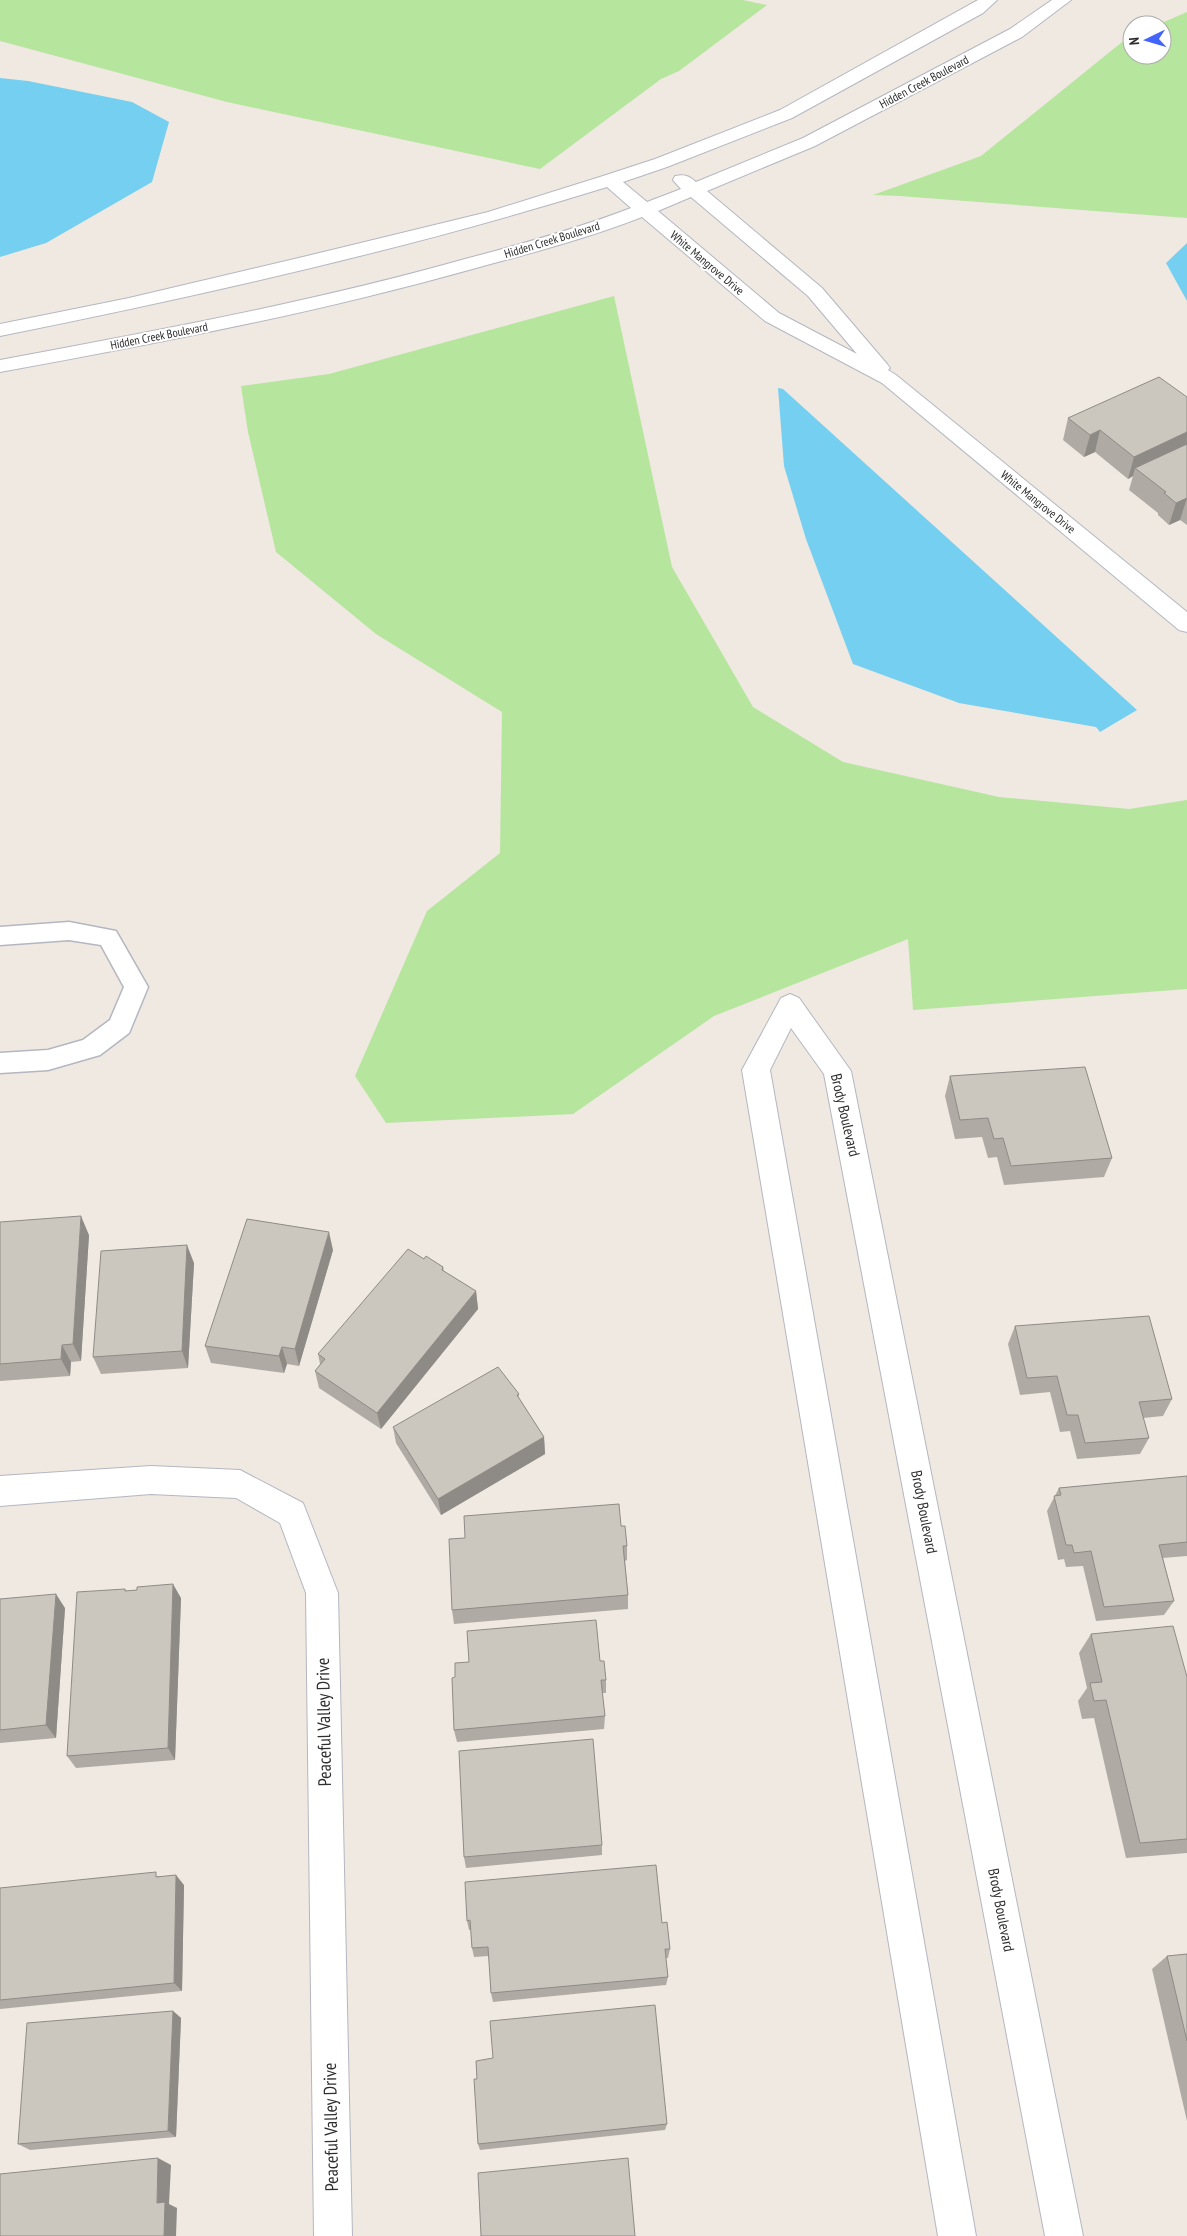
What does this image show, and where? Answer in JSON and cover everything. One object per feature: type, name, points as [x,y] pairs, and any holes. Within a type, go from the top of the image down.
[{"type":"street","points":[[0,330],[128,304],[494,216],[661,163],[786,114],[977,9],[989,0]]},
{"type":"street","name":"Hidden Creek Boulevard","points":[[0,366],[170,335],[395,285],[585,232],[694,190],[809,142],[1016,33],[1063,0]]},
{"type":"street","name":"White Mangrove Drive","points":[[661,163],[815,292],[889,379],[1187,624]]},
{"type":"street","name":"White Mangrove Drive","points":[[610,180],[772,317],[889,379]]},
{"type":"street","name":"Brody Boulevard","points":[[957,2236],[756,1070],[790,1005],[837,1071],[1064,2236]]},
{"type":"street","name":"Peaceful Valley Drive","points":[[0,1491],[151,1480],[240,1484],[292,1513],[322,1593],[333,2236]]},
{"type":"lane","points":[[0,936],[69,931],[108,937],[136,988],[120,1026],[91,1048],[48,1060],[0,1063]]},
{"type":"green space","points":[[0,0],[743,0],[767,5],[679,71],[661,79],[540,169],[227,102],[0,41]]},
{"type":"green space","points":[[1187,12],[1187,218],[873,195],[981,156],[1122,42],[1122,65],[1172,65],[1172,18]]},
{"type":"green space","points":[[614,296],[672,567],[753,707],[843,762],[999,797],[1129,809],[1187,800],[1187,989],[913,1010],[908,939],[714,1016],[573,1114],[386,1123],[355,1076],[427,911],[500,853],[502,712],[376,634],[276,552],[248,432],[241,386],[329,374]]},
{"type":"water","points":[[0,78],[28,81],[132,102],[169,122],[152,182],[46,243],[0,257]]},
{"type":"water","points":[[1187,243],[1187,301],[1166,263]]},
{"type":"water","points":[[778,388],[783,389],[1137,710],[1100,732],[1096,727],[959,703],[853,664],[806,539],[784,466]]},
{"type":"building","points":[[1159,377],[1187,397],[1187,432],[1134,457],[1100,430],[1090,435],[1068,418]]},
{"type":"building","points":[[1187,444],[1187,498],[1176,503],[1164,493],[1166,492],[1135,468]]},
{"type":"building","points":[[1085,1067],[1112,1158],[1011,1166],[1003,1138],[994,1139],[988,1118],[960,1120],[950,1076]]},
{"type":"building","points":[[81,1216],[73,1344],[62,1345],[61,1359],[0,1364],[0,1222]]},
{"type":"building","points":[[247,1219],[329,1232],[295,1349],[282,1347],[279,1356],[205,1346]]},
{"type":"building","points":[[187,1245],[182,1351],[93,1357],[101,1251]]},
{"type":"building","points":[[408,1249],[424,1259],[426,1256],[443,1267],[442,1270],[476,1291],[377,1413],[315,1371],[325,1359],[318,1354]]},
{"type":"building","points":[[1149,1316],[1172,1399],[1139,1402],[1149,1438],[1085,1443],[1078,1415],[1067,1415],[1057,1376],[1027,1378],[1015,1326]]},
{"type":"building","points":[[498,1367],[519,1394],[517,1395],[544,1437],[438,1499],[393,1427]]},
{"type":"building","points":[[1187,1476],[1187,1542],[1159,1545],[1174,1601],[1104,1607],[1091,1551],[1074,1553],[1072,1545],[1066,1545],[1054,1496],[1061,1495],[1059,1488]]},
{"type":"building","points":[[619,1504],[621,1526],[625,1526],[627,1546],[623,1546],[628,1595],[452,1610],[449,1539],[465,1538],[464,1516]]},
{"type":"building","points":[[173,1584],[168,1748],[67,1756],[77,1592],[137,1590],[137,1587]]},
{"type":"building","points":[[56,1594],[46,1725],[0,1730],[0,1599]]},
{"type":"building","points":[[596,1620],[600,1661],[604,1661],[606,1680],[601,1680],[605,1716],[454,1730],[452,1678],[455,1677],[455,1663],[469,1662],[467,1631]]},
{"type":"building","points":[[1173,1626],[1187,1677],[1187,1839],[1140,1843],[1106,1700],[1094,1701],[1090,1683],[1102,1682],[1091,1634]]},
{"type":"building","points":[[593,1739],[602,1845],[464,1857],[459,1751]]},
{"type":"building","points":[[656,1865],[662,1923],[667,1922],[670,1949],[665,1949],[668,1977],[491,1993],[488,1947],[472,1948],[470,1920],[467,1921],[465,1882]]},
{"type":"building","points":[[156,1872],[156,1877],[176,1875],[174,1983],[0,2000],[0,1888]]},
{"type":"building","points":[[1187,1954],[1187,2041],[1167,1956]]},
{"type":"building","points":[[655,2005],[667,2124],[478,2144],[474,2079],[477,2079],[476,2061],[493,2058],[490,2021]]},
{"type":"building","points":[[173,2011],[168,2131],[18,2144],[27,2023]]},
{"type":"building","points":[[158,2158],[157,2203],[165,2202],[164,2236],[0,2236],[0,2174]]},
{"type":"building","points":[[628,2158],[635,2236],[481,2236],[478,2173]]}]
